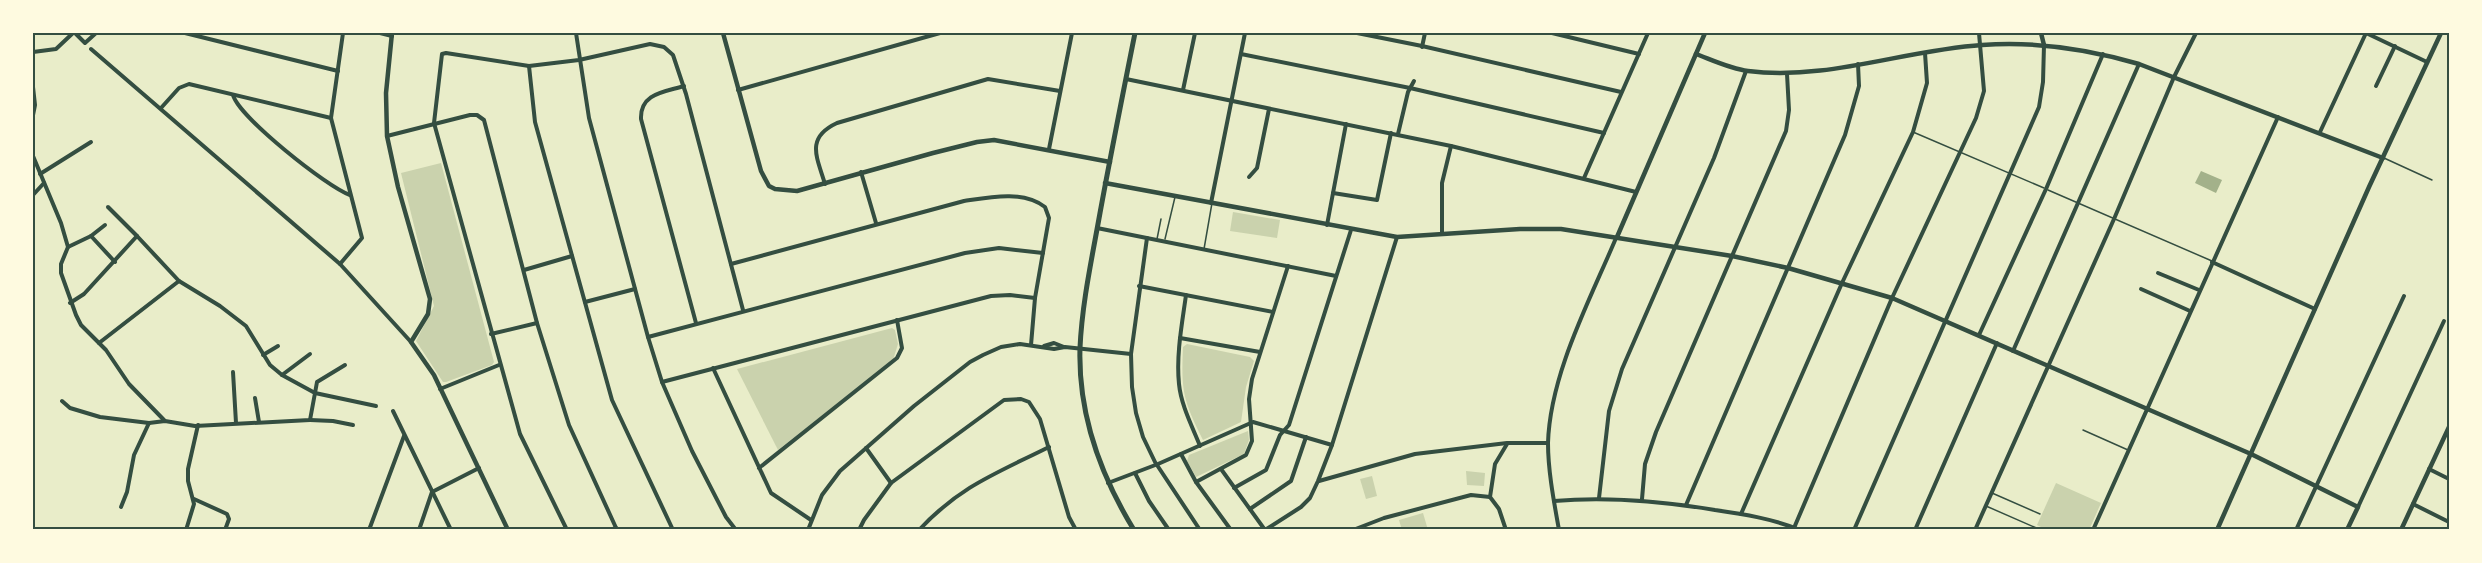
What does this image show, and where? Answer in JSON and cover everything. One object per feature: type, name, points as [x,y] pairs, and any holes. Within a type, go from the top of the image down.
[{"type":"main road","points":[[1134,530],[1108,483],[1086,414],[1080,349],[1088,274],[1135,33]]},
{"type":"street","points":[[33,52],[56,49],[74,33],[85,43],[96,33]]},
{"type":"street","points":[[185,33],[338,71]]},
{"type":"street","points":[[340,264],[362,240],[332,118],[343,33]]},
{"type":"street","points":[[380,33],[392,34],[386,93],[387,136],[398,187],[430,299],[428,314],[411,342]]},
{"type":"street","points":[[576,33],[589,118],[662,382],[692,451],[726,517],[736,530]]},
{"type":"street","points":[[723,33],[761,171],[769,186],[784,192],[825,184],[861,172],[986,141],[1049,149],[1110,162]]},
{"type":"street","points":[[738,90],[940,33]]},
{"type":"street","points":[[1049,149],[1072,33]]},
{"type":"street","points":[[1183,90],[1195,33]]},
{"type":"street","points":[[1211,203],[1245,33]]},
{"type":"street","points":[[1357,33],[1621,92]]},
{"type":"street","points":[[1422,47],[1425,33]]},
{"type":"street","points":[[1552,33],[1639,54]]},
{"type":"street","points":[[1584,178],[1648,33]]},
{"type":"street","points":[[1559,530],[1548,443],[1563,366],[1705,33]]},
{"type":"street","points":[[1794,528],[1892,298],[1976,118],[1984,90],[1982,45],[1979,33]]},
{"type":"street","points":[[1854,530],[2039,108],[2043,82],[2044,45],[2041,33]]},
{"type":"street","points":[[1975,530],[2114,219],[2174,77],[2196,33]]},
{"type":"street","points":[[2320,132],[2366,33],[2427,62]]},
{"type":"street","points":[[2217,530],[2441,33]]},
{"type":"street","points":[[567,530],[520,434],[434,123],[442,54],[529,66],[579,60],[636,46],[656,44],[671,52],[684,86],[743,310]]},
{"type":"street","points":[[1696,54],[1746,71],[1787,74],[1982,45],[2044,45],[2103,54],[2139,64],[2383,158]]},
{"type":"street","points":[[2376,86],[2395,46]]},
{"type":"street","points":[[91,49],[340,264],[411,342],[434,375],[508,530]]},
{"type":"street","points":[[1741,514],[1842,283],[1913,132],[1927,83],[1925,53]]},
{"type":"street","points":[[1241,54],[1410,88],[1604,133]]},
{"type":"street","points":[[1979,335],[2046,189],[2103,54]]},
{"type":"street","points":[[1686,505],[1853,114],[1859,86],[1858,64]]},
{"type":"street","points":[[2013,351],[2139,64]]},
{"type":"street","points":[[529,66],[535,122],[612,400],[673,530]]},
{"type":"street","points":[[1599,498],[1609,411],[1622,369],[1714,158],[1746,71]]},
{"type":"street","points":[[1641,499],[1645,464],[1656,432],[1786,131],[1789,110],[1787,74]]},
{"type":"street","points":[[825,184],[815,150],[816,140],[824,129],[837,123],[988,79],[1060,91]]},
{"type":"street","points":[[1126,79],[1398,134],[1636,192]]},
{"type":"street","points":[[1398,134],[1410,88],[1414,81]]},
{"type":"street","points":[[161,108],[179,88],[189,84],[332,118]]},
{"type":"street","points":[[684,86],[651,96],[641,108],[641,118],[696,323]]},
{"type":"street","points":[[33,87],[34,111]]},
{"type":"street","points":[[233,95],[239,107],[290,153],[331,187],[350,195]]},
{"type":"street","points":[[1249,177],[1257,168],[1269,109]]},
{"type":"street","points":[[387,136],[470,115],[477,115],[484,120],[537,323],[569,425],[617,529],[610,530]]},
{"type":"street","points":[[2093,530],[2278,116]]},
{"type":"street","points":[[1327,225],[1346,124]]},
{"type":"street","points":[[1333,193],[1377,200],[1391,133]]},
{"type":"street","points":[[40,174],[90,142]]},
{"type":"street","points":[[1442,234],[1442,183],[1451,146]]},
{"type":"street","points":[[33,156],[68,247],[60,268],[70,303],[81,325],[99,343],[129,384],[165,421]]},
{"type":"street","points":[[861,172],[876,223]]},
{"type":"street","points":[[33,195],[44,183]]},
{"type":"street","points":[[1106,183],[1397,237],[1561,230],[1732,256],[1788,268],[1892,298],[2251,454],[2358,507]]},
{"type":"street","points":[[731,264],[964,201],[1000,196],[1027,198],[1040,204],[1047,212],[1048,223],[1035,298],[1031,345]]},
{"type":"street","points":[[108,207],[179,281],[220,306],[246,326],[263,355],[282,375],[315,393],[376,406]]},
{"type":"street","points":[[68,247],[91,236],[105,225]]},
{"type":"street","points":[[1097,228],[1336,276]]},
{"type":"street","points":[[1234,488],[1266,470],[1288,425],[1351,230]]},
{"type":"street","points":[[91,236],[115,261]]},
{"type":"street","points":[[70,303],[84,294],[137,236]]},
{"type":"street","points":[[1221,469],[1265,530],[1301,507],[1310,498],[1332,445],[1397,237]]},
{"type":"street","points":[[1147,238],[1131,354],[1132,387],[1138,421],[1173,493],[1200,530]]},
{"type":"street","points":[[648,337],[965,253],[999,248],[1043,253]]},
{"type":"street","points":[[524,270],[572,256]]},
{"type":"street","points":[[2212,262],[2316,310]]},
{"type":"street","points":[[1196,482],[1249,452],[1253,422],[1250,388],[1288,266]]},
{"type":"street","points":[[2158,273],[2199,290]]},
{"type":"street","points":[[99,343],[179,281]]},
{"type":"street","points":[[1139,286],[1273,312]]},
{"type":"street","points":[[585,302],[635,289]]},
{"type":"street","points":[[2141,289],[2190,311]]},
{"type":"street","points":[[1186,295],[1180,338],[1179,384],[1184,407],[1200,446]]},
{"type":"street","points":[[662,382],[991,296],[1035,298]]},
{"type":"street","points":[[2296,530],[2404,296]]},
{"type":"street","points":[[759,468],[897,358],[902,348],[897,320]]},
{"type":"street","points":[[2347,530],[2444,321]]},
{"type":"street","points":[[491,334],[537,323]]},
{"type":"street","points":[[1180,338],[1260,352]]},
{"type":"street","points":[[1916,530],[1997,343]]},
{"type":"street","points":[[808,530],[822,495],[833,478],[914,406],[970,362],[1001,347],[1014,344],[1044,346],[1056,350],[1065,347],[1131,354]]},
{"type":"street","points":[[263,355],[278,346]]},
{"type":"street","points":[[282,375],[310,354]]},
{"type":"street","points":[[310,420],[317,382],[345,365]]},
{"type":"street","points":[[440,389],[500,366]]},
{"type":"street","points":[[713,368],[771,493],[811,520]]},
{"type":"street","points":[[233,372],[236,423]]},
{"type":"street","points":[[255,398],[259,422]]},
{"type":"street","points":[[860,530],[864,520],[891,483],[1004,400],[1021,399],[1029,402],[1040,419],[1069,517],[1076,530]]},
{"type":"street","points":[[62,402],[70,408],[100,417],[149,423],[165,421],[198,425],[310,420],[353,425]]},
{"type":"street","points":[[393,411],[451,530]]},
{"type":"street","points":[[1108,483],[1135,474],[1253,422],[1332,445]]},
{"type":"street","points":[[121,507],[127,492],[134,455],[149,423]]},
{"type":"street","points":[[186,530],[194,507],[187,473],[198,425]]},
{"type":"street","points":[[2401,530],[2448,430]]},
{"type":"street","points":[[369,530],[405,435]]},
{"type":"street","points":[[1250,510],[1291,482],[1306,437]]},
{"type":"street","points":[[1318,482],[1415,454],[1507,443],[1548,443]]},
{"type":"street","points":[[1506,530],[1499,509],[1490,497],[1495,464],[1507,443]]},
{"type":"street","points":[[919,530],[940,510],[976,483],[1048,447]]},
{"type":"street","points":[[866,448],[891,483]]},
{"type":"street","points":[[1181,454],[1196,482],[1231,530]]},
{"type":"street","points":[[419,530],[432,492],[479,468]]},
{"type":"street","points":[[2429,469],[2449,479]]},
{"type":"street","points":[[1135,474],[1149,501],[1169,530]]},
{"type":"street","points":[[1353,530],[1384,518],[1471,495],[1490,497]]},
{"type":"street","points":[[1554,501],[1599,498],[1641,499],[1741,514],[1800,530]]},
{"type":"street","points":[[194,499],[229,515],[225,530]]},
{"type":"street","points":[[2413,504],[2449,522]]},
{"type":"street","points":[[1009,530],[1022,530]]},
{"type":"lane","points":[[1913,132],[2212,262]]},
{"type":"lane","points":[[2383,158],[2432,180]]},
{"type":"lane","points":[[1165,242],[1175,196]]},
{"type":"lane","points":[[1204,249],[1211,203]]},
{"type":"lane","points":[[1156,240],[1161,219]]},
{"type":"lane","points":[[2083,430],[2128,450]]},
{"type":"lane","points":[[1991,493],[2040,514]]},
{"type":"lane","points":[[1986,506],[2041,530]]},
{"type":"shaded area","points":[[441,163],[494,362],[492,365],[446,382],[443,382],[416,341],[434,306],[401,173]]},
{"type":"shaded area","points":[[2201,171],[2222,180],[2216,193],[2195,183]]},
{"type":"shaded area","points":[[1233,212],[1280,220],[1277,238],[1230,231]]},
{"type":"shaded area","points":[[892,328],[895,330],[898,344],[893,360],[778,450],[737,369]]},
{"type":"shaded area","points":[[1187,344],[1250,357],[1254,361],[1246,387],[1241,422],[1203,440],[1187,405],[1183,385],[1183,347]]},
{"type":"shaded area","points":[[1248,431],[1249,440],[1244,454],[1196,477],[1187,461],[1189,455]]},
{"type":"shaded area","points":[[1466,471],[1485,473],[1484,486],[1467,485]]},
{"type":"shaded area","points":[[1372,476],[1377,496],[1366,499],[1360,479]]},
{"type":"shaded area","points":[[2056,483],[2101,503],[2089,530],[2047,530],[2037,525]]},
{"type":"shaded area","points":[[1423,513],[1428,530],[1402,530],[1399,520]]}]
